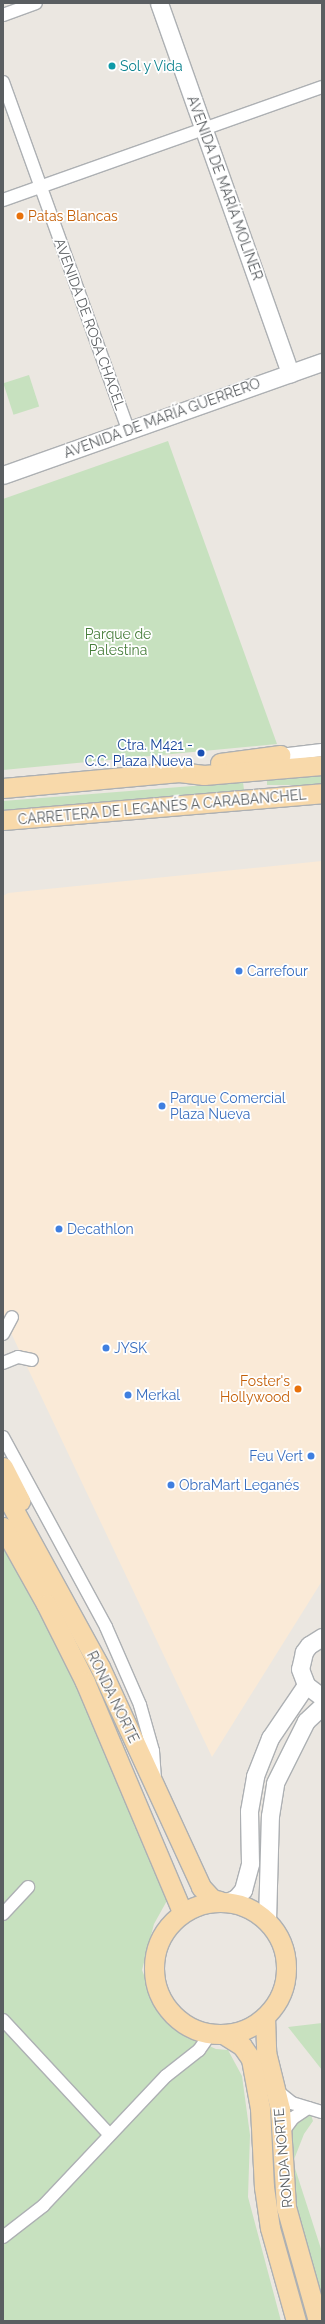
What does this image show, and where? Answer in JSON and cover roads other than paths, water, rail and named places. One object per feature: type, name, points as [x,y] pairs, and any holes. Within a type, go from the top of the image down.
[{"type":"main road","points":[[179,772],[203,765],[280,755]]},
{"type":"main road","name":"CARRETERA DE LEGANÉS A CARABANCHEL","points":[[4,788],[179,772],[204,775],[322,765]]},
{"type":"main road","name":"CARRETERA DE LEGANÉS A CARABANCHEL","points":[[4,820],[322,793]]},
{"type":"main road","points":[[3,1467],[30,1520],[49,1572]]},
{"type":"main road","name":"RONDA NORTE","points":[[3,1490],[100,1667],[201,1887],[212,1899],[248,1908],[267,1921],[281,1943],[286,1969],[280,1995],[265,2017],[246,2029],[217,2034]]},
{"type":"main road","name":"RONDA NORTE","points":[[3,1527],[46,1604],[85,1682],[182,1912]]},
{"type":"main road","name":"RONDA NORTE","points":[[224,1901],[207,1902],[182,1912],[163,1933],[157,1945],[153,1965],[155,1984],[163,2002],[175,2017],[191,2028],[217,2034],[242,2046],[251,2059],[260,2108],[264,2187],[270,2228],[296,2321]]},
{"type":"main road","name":"RONDA NORTE","points":[[265,2017],[266,2052],[280,2109],[286,2207],[318,2321]]},
{"type":"street","points":[[3,15],[36,3]]},
{"type":"street","name":"AVENIDA DE MARÍA MOLINER","points":[[159,3],[290,373]]},
{"type":"street","name":"AVENIDA DE ROSA CHACEL","points":[[3,82],[128,430]]},
{"type":"street","points":[[3,200],[322,87]]},
{"type":"street","name":"AVENIDA DE MARÍA GUERRERO","points":[[3,475],[322,362]]},
{"type":"street","points":[[280,755],[322,750]]},
{"type":"street","points":[[3,1334],[12,1317]]},
{"type":"street","points":[[3,1363],[18,1357],[32,1360]]},
{"type":"street","points":[[3,1438],[109,1634],[140,1705],[153,1751],[156,1788]]},
{"type":"street","points":[[322,1637],[309,1645],[301,1660],[302,1678],[306,1685],[322,1697]]},
{"type":"street","points":[[224,1901],[236,1898],[243,1890],[250,1863],[249,1811],[255,1776],[270,1738],[306,1685]]},
{"type":"street","points":[[267,1921],[270,1816],[275,1783],[306,1722],[322,1706]]},
{"type":"street","points":[[3,1914],[28,1887]]},
{"type":"street","points":[[3,2020],[109,2134]]},
{"type":"street","points":[[3,2237],[43,2206],[109,2134],[166,2076],[217,2034]]},
{"type":"street","points":[[275,2089],[292,2103],[322,2112]]},
{"type":"street","points":[[282,2133],[293,2118],[308,2108]]},
{"type":"place","name":"Sol y Vida","points":[[112,66]]},
{"type":"place","name":"Patas Blancas","points":[[20,216]]},
{"type":"place","name":"Ctra. M421 - C.C. Plaza Nueva","points":[[201,753]]},
{"type":"place","name":"Carrefour","points":[[239,971]]},
{"type":"place","name":"Parque Comercial Plaza Nueva","points":[[162,1106]]},
{"type":"place","name":"Decathlon","points":[[59,1229]]},
{"type":"place","name":"JYSK","points":[[106,1348]]},
{"type":"place","name":"Foster's Hollywood","points":[[298,1389]]},
{"type":"place","name":"Merkal","points":[[128,1395]]},
{"type":"place","name":"Feu Vert","points":[[311,1456]]},
{"type":"place","name":"ObraMart Leganés","points":[[171,1485]]},
{"type":"park label","name":"Parque de Palestina","points":[[118,642]]}]
